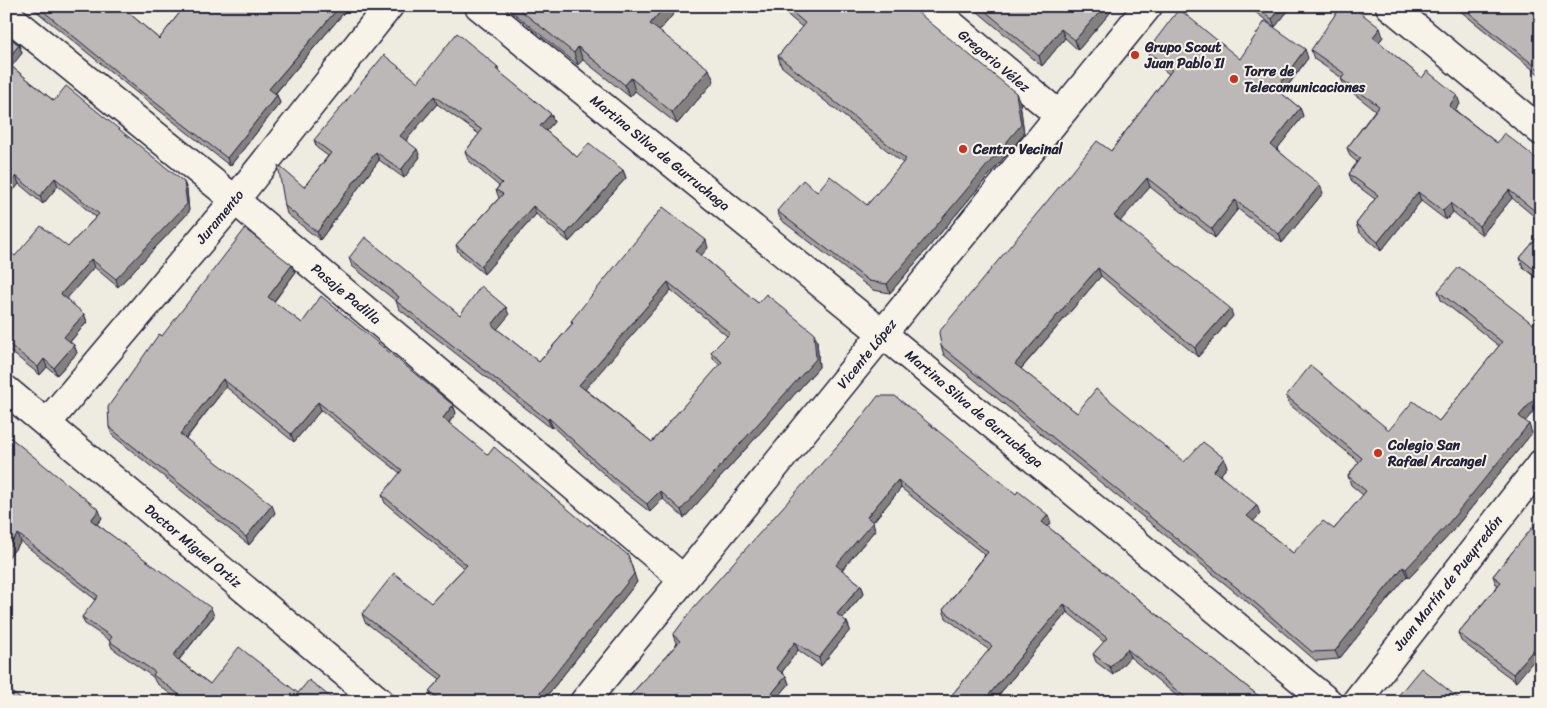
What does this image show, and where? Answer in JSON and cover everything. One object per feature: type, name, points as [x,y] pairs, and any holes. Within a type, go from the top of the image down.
[{"type":"street","name":"Juramento","points":[[47,423],[235,200],[389,6]]},
{"type":"street","name":"Martina Silva de Gurruchaga","points":[[479,6],[884,334],[1328,702]]},
{"type":"street","name":"Gregorio Vélez","points":[[929,6],[1060,115]]},
{"type":"street","name":"Vicente López","points":[[584,702],[682,578],[884,334],[1148,6]]},
{"type":"street","points":[[1390,6],[1541,131]]},
{"type":"street","name":"Pasaje Padilla","points":[[6,14],[235,200],[682,578]]},
{"type":"street","name":"Doctor Miguel Ortiz","points":[[6,390],[380,702]]},
{"type":"street","name":"Juan Martín de Pueyrredón","points":[[1356,702],[1541,464]]},
{"type":"building","points":[[37,6],[121,6],[159,39],[185,6],[340,6],[269,89],[277,95],[227,158],[134,86]]},
{"type":"building","points":[[515,6],[665,6],[650,24],[709,69],[672,112],[631,78],[625,85],[578,47],[574,53]]},
{"type":"building","points":[[785,6],[910,6],[1016,93],[1021,125],[887,284],[869,281],[777,211],[803,180],[817,192],[830,176],[867,205],[906,159],[778,56],[805,23]]},
{"type":"building","points":[[979,6],[1105,6],[1075,40],[1061,29],[1039,56]]},
{"type":"building","points":[[1255,6],[1283,6],[1272,19]]},
{"type":"building","points":[[1341,6],[1352,6],[1380,28],[1373,37],[1422,78],[1427,71],[1457,95],[1449,106],[1497,143],[1504,133],[1541,162],[1541,216],[1509,190],[1479,226],[1450,203],[1443,211],[1418,192],[1378,242],[1356,224],[1378,195],[1349,174],[1360,158],[1347,148],[1379,106],[1341,79],[1345,74],[1311,50]]},
{"type":"building","points":[[1461,6],[1541,6],[1541,71]]},
{"type":"building","points":[[1179,9],[1240,59],[1265,21],[1305,49],[1276,89],[1300,108],[1271,145],[1320,185],[1279,234],[1235,200],[1212,229],[1147,178],[1114,216],[1230,308],[1195,348],[1098,268],[1015,364],[1077,413],[1096,389],[1184,462],[1203,442],[1224,458],[1214,471],[1257,505],[1247,516],[1293,553],[1323,521],[1334,529],[1366,491],[1348,476],[1362,458],[1286,396],[1310,366],[1389,430],[1413,401],[1439,421],[1502,342],[1438,291],[1459,267],[1533,324],[1541,314],[1541,391],[1519,416],[1529,424],[1447,525],[1406,569],[1403,567],[1335,651],[1312,652],[1253,601],[941,346],[939,332],[1097,141],[1111,151],[1172,70],[1147,51]]},
{"type":"building","points":[[457,33],[498,67],[496,69],[551,114],[540,126],[577,157],[589,143],[623,170],[566,234],[533,206],[481,266],[456,245],[503,194],[496,190],[502,183],[465,152],[482,130],[434,96],[400,136],[417,149],[401,170],[376,152],[317,232],[285,206],[278,165],[304,187],[331,153],[314,140],[384,55],[418,82]]},
{"type":"building","points":[[6,35],[19,45],[6,61]]},
{"type":"building","points":[[6,62],[54,101],[66,86],[184,182],[187,204],[116,279],[91,259],[61,294],[84,314],[64,337],[74,345],[54,368],[44,359],[38,367],[6,342],[6,248],[15,256],[41,226],[68,247],[99,214],[55,178],[40,196],[16,176],[6,188]]},
{"type":"building","points":[[663,207],[706,240],[696,251],[758,303],[766,294],[814,333],[816,359],[681,510],[660,491],[647,504],[616,480],[549,418],[548,420],[396,301],[399,297],[349,258],[365,237],[460,315],[481,286],[506,307],[492,325],[539,362],[573,323],[571,321]],"holes":[[[668,282],[730,333],[711,352],[722,362],[652,442],[579,385]]]},
{"type":"building","points":[[245,229],[292,265],[268,297],[302,323],[321,296],[453,405],[443,418],[488,455],[494,447],[588,526],[589,524],[628,555],[634,574],[533,702],[510,702],[507,699],[504,702],[443,702],[429,691],[443,676],[362,614],[394,573],[431,603],[467,565],[382,495],[402,470],[318,402],[291,434],[223,379],[180,434],[272,505],[246,537],[109,427],[108,407],[159,334],[162,336]]},
{"type":"building","points":[[1541,233],[1541,275],[1520,258]]},
{"type":"building","points":[[878,396],[895,396],[1016,494],[1018,491],[1048,515],[1042,522],[1266,702],[1184,702],[1187,699],[1127,649],[1110,667],[1093,654],[1107,638],[1064,604],[983,702],[946,702],[992,646],[943,610],[988,552],[898,480],[867,517],[873,522],[836,565],[861,585],[837,614],[847,622],[819,658],[795,642],[776,668],[786,676],[765,702],[624,702],[680,641],[673,635],[694,607],[854,427]]},
{"type":"building","points":[[6,434],[99,510],[91,520],[211,608],[173,656],[210,684],[239,647],[298,693],[309,680],[334,700],[332,702],[189,702],[153,675],[155,672],[109,641],[112,637],[82,617],[98,596],[18,534],[6,549]]},
{"type":"building","points":[[1541,517],[1541,615],[1536,621],[1541,625],[1541,641],[1513,674],[1458,633],[1501,582],[1493,576]]},
{"type":"building","points":[[1421,668],[1463,702],[1393,702]]},
{"type":"building","points":[[6,687],[24,702],[6,702]]},
{"type":"place","name":"Grupo Scout Juan Pablo II","points":[[1135,55]]},
{"type":"place","name":"Torre de Telecomunicaciones","points":[[1234,79]]},
{"type":"place","name":"Centro Vecinal","points":[[963,149]]},
{"type":"place","name":"Colegio San Rafael Arcangel","points":[[1378,453]]}]
